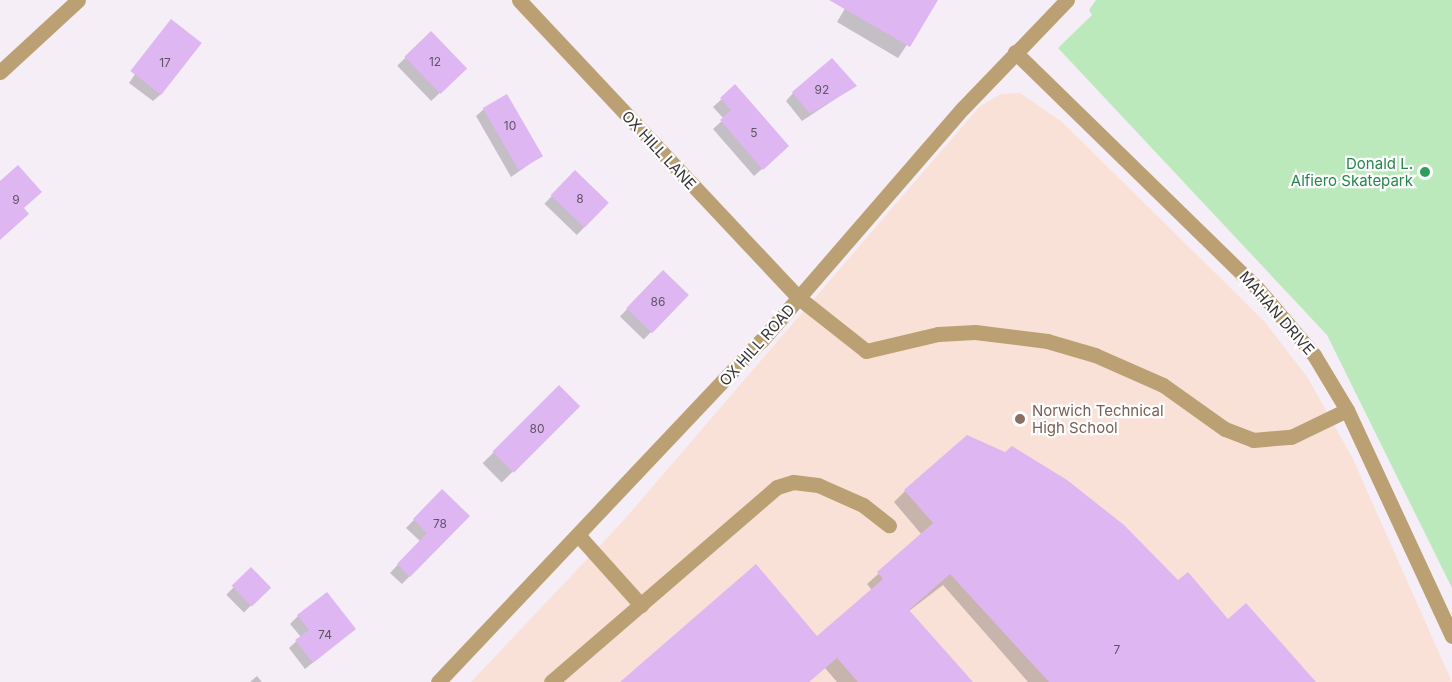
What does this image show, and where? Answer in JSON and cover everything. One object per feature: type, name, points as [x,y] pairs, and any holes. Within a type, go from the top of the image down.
[{"type":"street","points":[[0,72],[78,0]]},
{"type":"street","name":"OX HILL LANE","points":[[519,0],[799,298],[866,351],[964,332],[1022,337],[1087,352],[1139,373],[1231,433],[1252,440],[1291,437],[1347,410]]},
{"type":"street","name":"OX HILL ROAD","points":[[438,682],[579,536],[799,298],[1015,52],[1067,0]]},
{"type":"street","name":"MAHAN DRIVE","points":[[1015,52],[1257,288],[1314,355],[1347,410],[1452,636]]},
{"type":"street","points":[[551,682],[640,604],[785,484],[810,483],[835,492],[889,525]]},
{"type":"street","points":[[579,536],[640,604]]},
{"type":"shaded area","name":"Norwich Technical High School","points":[[1020,93],[1062,122],[1264,321],[1308,378],[1353,459],[1452,682],[471,682],[623,521],[979,107],[1001,94]]},
{"type":"green space","points":[[1096,0],[1452,0],[1452,588],[1327,335],[1058,48],[1092,15],[1089,10]]},
{"type":"building","points":[[829,0],[938,0],[910,47]]},
{"type":"building","points":[[171,19],[202,43],[161,95],[130,71]]},
{"type":"building","points":[[431,31],[467,68],[441,94],[404,57]]},
{"type":"building","points":[[832,58],[857,86],[810,114],[792,92]]},
{"type":"building","points":[[735,84],[789,146],[763,170],[720,120],[731,110],[720,98]]},
{"type":"building","points":[[507,94],[543,156],[519,170],[483,108]]},
{"type":"building","points":[[18,165],[42,192],[24,208],[29,214],[0,240],[0,181]]},
{"type":"building","points":[[575,170],[609,203],[584,228],[551,195]]},
{"type":"building","points":[[663,270],[689,295],[652,333],[626,308]]},
{"type":"building","points":[[559,385],[580,406],[514,473],[493,451]]},
{"type":"building","points":[[967,435],[1005,452],[1012,446],[1067,480],[1124,525],[1178,580],[1188,572],[1228,619],[1246,603],[1316,682],[1049,682],[950,574],[909,610],[973,682],[858,682],[837,658],[809,682],[620,682],[756,564],[817,636],[883,579],[877,572],[933,523],[904,490]]},
{"type":"building","points":[[442,489],[470,516],[410,577],[397,564],[427,533],[413,519]]},
{"type":"building","points":[[251,567],[271,588],[252,607],[232,586]]},
{"type":"building","points":[[327,592],[356,629],[313,663],[295,640],[309,630],[297,615]]},
{"type":"place","name":"Donald L. Alfiero Skatepark","points":[[1425,172]]},
{"type":"place","name":"Norwich Technical High School","points":[[1020,419]]}]
